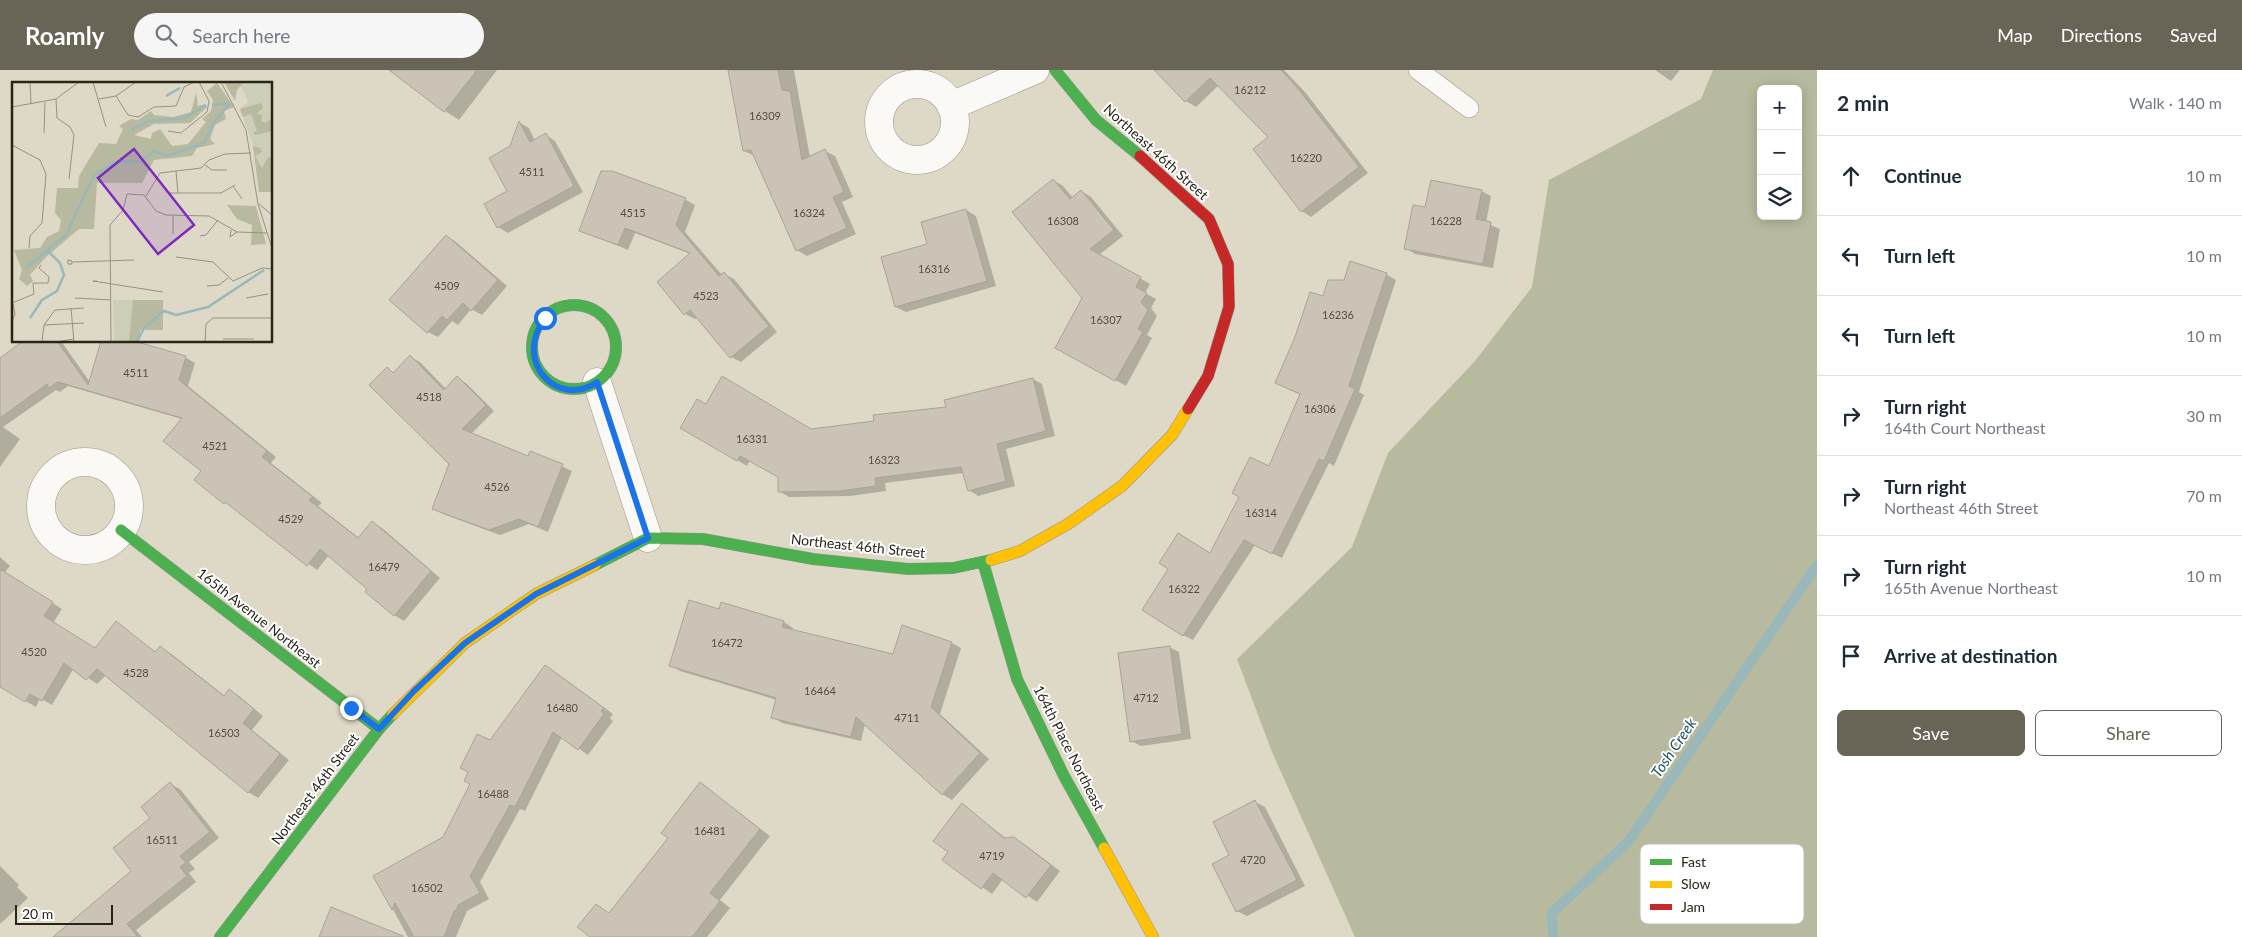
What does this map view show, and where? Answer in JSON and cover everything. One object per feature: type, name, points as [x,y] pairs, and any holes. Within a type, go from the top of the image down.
[{"type":"street","points":[[951,106],[1035,70]]},
{"type":"street","name":"Northeast 46th Street","points":[[220,937],[379,729],[414,691],[465,643],[536,594],[648,538],[703,539],[813,559],[908,569],[954,568],[983,562],[1020,551],[1068,524],[1122,486],[1172,435],[1208,376],[1229,307],[1228,264],[1209,219],[1152,166],[1096,120],[1054,70]]},
{"type":"street","points":[[571,306],[585,307],[598,313],[609,324],[615,337],[616,352],[612,366],[603,378],[597,382],[580,389],[567,389],[555,385],[544,377],[536,366],[533,347],[537,328],[545,318],[557,309],[571,306]]},
{"type":"street","points":[[597,382],[648,538]]},
{"type":"street","name":"165th Avenue Northeast","points":[[121,530],[379,729]]},
{"type":"street","name":"164th Place Northeast","points":[[983,562],[1017,679],[1064,776],[1153,937]]},
{"type":"lane","points":[[1418,70],[1469,108]]},
{"type":"green space","points":[[1713,70],[1817,70],[1817,937],[1355,937],[1272,752],[1237,659],[1352,547],[1388,453],[1475,361],[1532,287],[1549,180],[1701,99]]},
{"type":"building","points":[[389,70],[477,70],[444,112]]},
{"type":"building","points":[[728,70],[778,70],[782,90],[790,91],[802,160],[825,149],[844,192],[833,197],[847,228],[796,251],[751,150],[743,151]]},
{"type":"building","points":[[1154,70],[1281,70],[1295,85],[1359,167],[1301,212],[1253,149],[1268,137],[1210,78],[1185,102]]},
{"type":"building","points":[[519,121],[530,142],[546,133],[574,186],[497,228],[484,204],[507,191],[489,158],[510,146]]},
{"type":"building","points":[[601,171],[612,171],[686,198],[676,225],[719,276],[724,272],[769,326],[730,358],[690,310],[684,315],[657,282],[690,253],[625,228],[618,245],[579,231]]},
{"type":"building","points":[[1053,179],[1070,199],[1081,190],[1114,230],[1090,249],[1141,277],[1136,287],[1147,293],[1141,302],[1148,310],[1138,329],[1143,332],[1115,381],[1055,348],[1082,298],[1012,212]]},
{"type":"building","points":[[1431,180],[1482,190],[1476,219],[1491,222],[1483,264],[1404,249],[1413,205],[1425,207]]},
{"type":"building","points":[[966,209],[987,281],[895,307],[881,257],[927,244],[921,222]]},
{"type":"building","points":[[446,235],[498,280],[471,311],[463,303],[447,320],[442,316],[427,333],[389,300]]},
{"type":"building","points":[[1350,261],[1387,273],[1349,386],[1355,389],[1324,461],[1319,459],[1272,554],[1244,540],[1183,636],[1142,610],[1168,569],[1159,563],[1178,533],[1210,553],[1239,497],[1232,493],[1250,457],[1269,466],[1300,394],[1275,383],[1295,337],[1310,292],[1323,296],[1328,280],[1344,280]]},
{"type":"building","points":[[22,342],[58,342],[88,385],[101,342],[137,342],[186,356],[179,380],[267,451],[262,457],[313,497],[309,500],[358,538],[372,521],[431,571],[394,616],[365,592],[367,589],[320,549],[307,566],[194,480],[201,471],[163,441],[182,418],[58,382],[49,388],[47,384],[0,418],[0,358]]},
{"type":"building","points":[[410,355],[444,390],[457,376],[486,405],[462,429],[528,456],[530,451],[563,464],[538,527],[519,519],[489,530],[432,509],[449,464],[369,385],[387,367],[393,373]]},
{"type":"building","points":[[722,376],[811,429],[874,421],[873,415],[946,407],[944,400],[1033,378],[1046,431],[997,444],[1006,481],[968,491],[961,467],[875,478],[876,486],[840,491],[778,492],[778,477],[740,456],[737,461],[680,428],[697,399],[706,404]]},
{"type":"building","points":[[0,569],[53,602],[44,616],[95,648],[116,621],[155,652],[160,646],[224,696],[229,689],[254,709],[243,723],[280,754],[248,793],[97,669],[86,680],[64,663],[42,701],[30,694],[25,702],[0,687]]},
{"type":"building","points":[[689,600],[719,609],[721,602],[784,621],[782,627],[893,654],[902,625],[952,642],[931,707],[980,753],[942,795],[856,717],[851,737],[771,718],[776,698],[669,666]]},
{"type":"building","points":[[1170,646],[1182,734],[1130,742],[1118,653]]},
{"type":"building","points":[[545,665],[604,708],[601,711],[604,714],[578,750],[553,732],[515,807],[510,805],[470,876],[480,893],[458,905],[444,937],[414,937],[395,903],[392,910],[373,876],[443,837],[470,784],[464,781],[468,772],[460,768],[477,734],[490,740]]},
{"type":"building","points":[[170,782],[210,832],[180,856],[186,863],[180,867],[187,876],[127,924],[138,937],[53,937],[131,871],[113,848],[150,818],[141,807]]},
{"type":"building","points":[[700,782],[760,829],[710,893],[720,901],[692,937],[590,937],[577,927],[596,904],[609,913],[668,838],[661,833]]},
{"type":"building","points":[[1255,800],[1297,880],[1236,912],[1212,864],[1229,855],[1213,822]]},
{"type":"building","points":[[962,803],[1004,838],[1014,837],[1051,865],[1026,898],[993,873],[981,889],[942,860],[948,852],[933,841]]},
{"type":"building","points":[[331,907],[403,936],[403,937],[319,937]]},
{"type":"waterway","name":"Tosh Creek","points":[[1553,937],[1552,913],[1628,842],[1817,565]]},
{"type":"traffic: fast","points":[[1055,70],[1096,120],[1140,156]]},
{"type":"traffic: fast","points":[[574,305],[597,312],[609,324],[616,347],[609,370],[597,382],[574,389],[551,382],[539,370],[532,347],[539,324],[551,312],[574,305]]},
{"type":"traffic: fast","points":[[121,530],[379,729]]},
{"type":"traffic: fast","points":[[595,565],[648,538],[703,539],[813,559],[908,569],[953,568],[991,560]]},
{"type":"traffic: fast","points":[[983,562],[1017,679],[1064,776],[1104,848]]},
{"type":"traffic: fast","points":[[220,937],[379,729],[393,714]]},
{"type":"traffic: slow","points":[[991,560],[1020,551],[1068,524],[1122,486],[1172,435],[1188,409]]},
{"type":"traffic: slow","points":[[393,714],[465,643],[536,594],[595,565]]},
{"type":"traffic: slow","points":[[1104,848],[1153,937]]},
{"type":"traffic: jam","points":[[1140,156],[1209,219],[1228,264],[1229,307],[1208,376],[1188,409]]},
{"type":"route","points":[[351,708],[379,729],[414,691],[465,643],[536,594],[648,538],[597,382],[580,389],[567,389],[555,385],[544,377],[536,366],[533,354],[533,340],[537,328],[545,318]]}]
